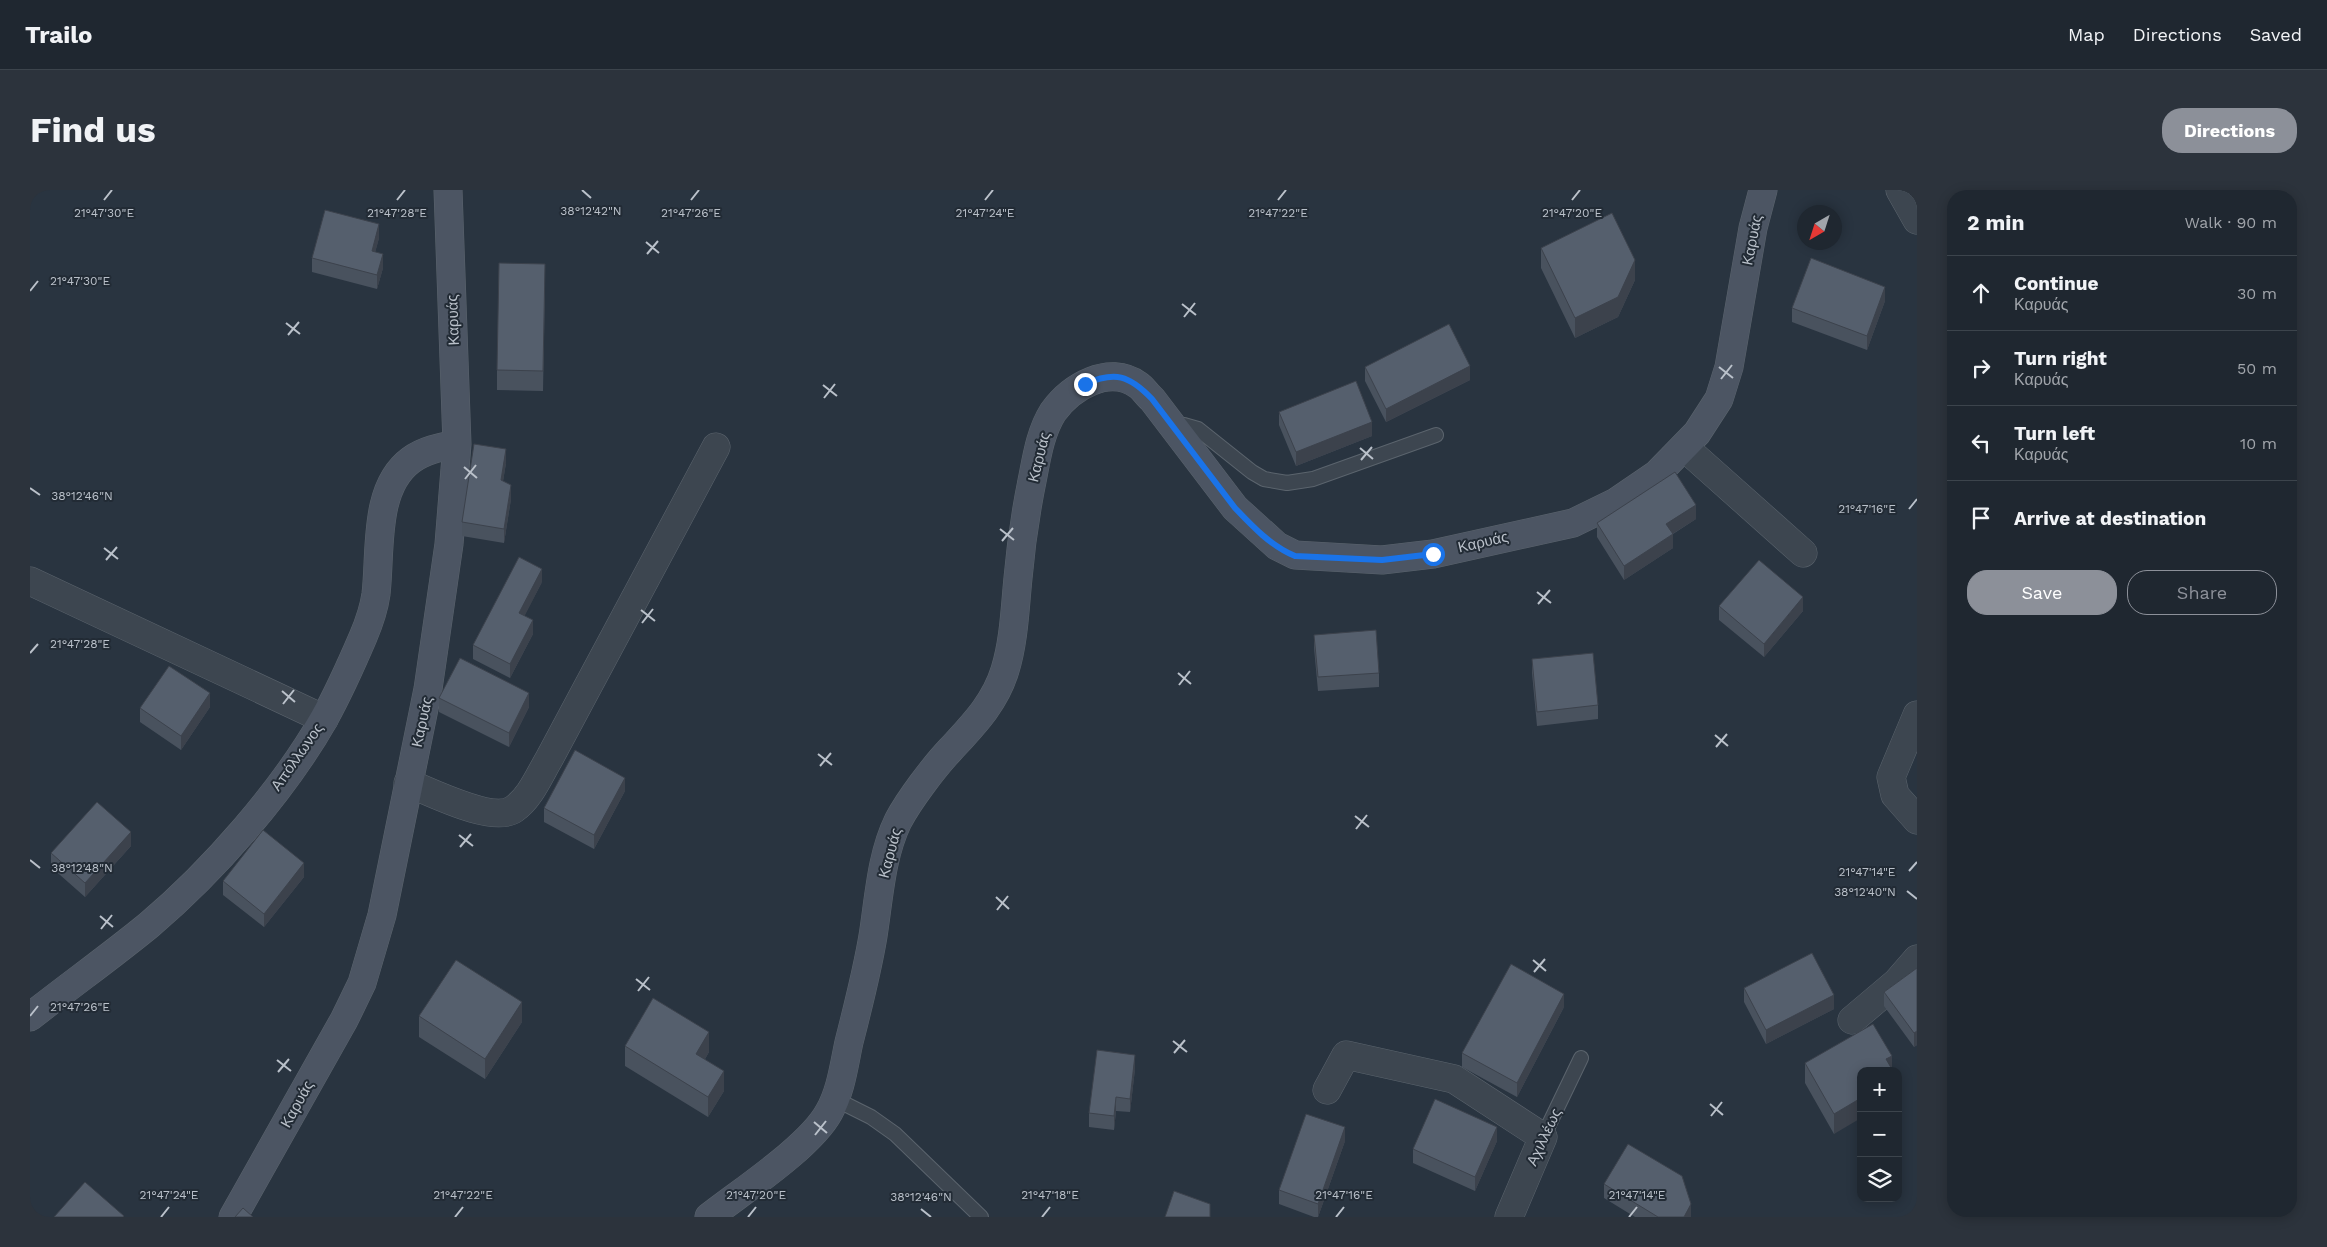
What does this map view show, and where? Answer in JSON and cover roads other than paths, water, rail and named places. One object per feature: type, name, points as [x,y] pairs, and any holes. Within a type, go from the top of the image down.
[{"type":"main road","name":"Καρυάς","points":[[232,1217],[344,1020],[362,983],[382,915],[428,689],[448,544],[457,444],[448,190]]},
{"type":"main road","name":"Καρυάς","points":[[709,1217],[800,1145],[824,1120],[835,1099],[869,957],[892,835],[902,814],[943,758],[982,715],[994,696],[1005,670],[1012,639],[1022,530],[1037,456],[1049,419],[1064,401],[1085,384],[1104,377],[1115,376],[1138,385],[1174,428],[1235,508],[1284,551],[1295,556],[1382,560],[1433,554],[1573,523],[1616,502],[1657,474],[1697,433],[1719,399],[1729,367],[1753,228],[1763,190]]},
{"type":"main road","name":"Απόλλωνος","points":[[30,1017],[150,924],[211,865],[247,826],[283,779],[324,719],[368,625],[375,596],[384,507],[390,485],[398,472],[412,458],[438,448],[457,444]]},
{"type":"street","points":[[1900,190],[1917,220]]},
{"type":"street","points":[[408,784],[490,813],[506,813],[521,803],[549,759],[716,447]]},
{"type":"street","points":[[1684,447],[1803,553]]},
{"type":"street","points":[[30,581],[324,719]]},
{"type":"street","points":[[1917,715],[1892,777],[1895,795],[1917,820]]},
{"type":"street","points":[[1852,1020],[1897,982],[1917,959]]},
{"type":"street","points":[[1327,1090],[1346,1055],[1454,1079],[1543,1137]]},
{"type":"street","name":"Αχιλλέως","points":[[1509,1217],[1543,1137]]},
{"type":"lane","points":[[1174,428],[1184,425],[1198,429],[1252,472],[1264,479],[1287,483],[1313,479],[1436,435]]},
{"type":"lane","name":"Αχιλλέως","points":[[1543,1137],[1581,1058]]},
{"type":"lane","points":[[835,1099],[871,1117],[894,1134],[981,1217]]}]
